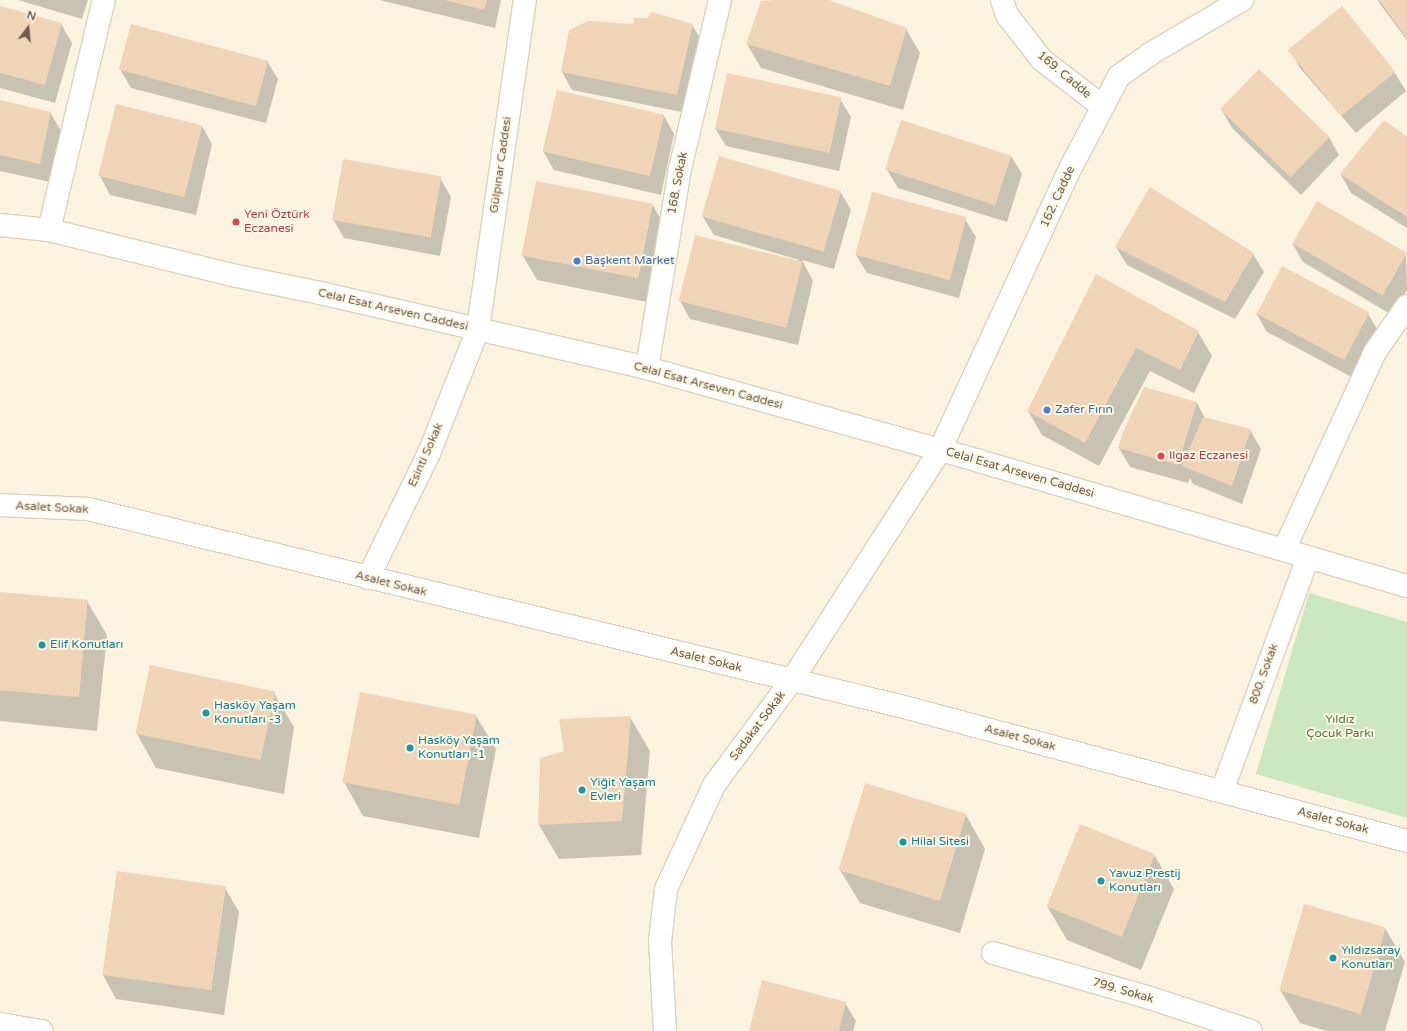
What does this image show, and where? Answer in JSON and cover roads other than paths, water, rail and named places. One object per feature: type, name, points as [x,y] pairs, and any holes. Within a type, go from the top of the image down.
[{"type":"street","points":[[49,230],[104,0]]},
{"type":"street","name":"Gülpınar Caddesi","points":[[478,329],[525,0]]},
{"type":"street","name":"168. Sokak","points":[[647,368],[680,169],[720,0]]},
{"type":"street","name":"169. Cadde","points":[[1002,0],[1007,15],[1042,60],[1103,107]]},
{"type":"street","name":"162. Cadde","points":[[940,450],[1071,167],[1120,76],[1150,54],[1242,0]]},
{"type":"street","name":"Celal Esat Arseven Caddesi","points":[[0,226],[49,230],[232,275],[647,368],[940,450],[1407,586]]},
{"type":"street","points":[[1284,550],[1375,352],[1407,306]]},
{"type":"street","name":"Esinti Sokak","points":[[368,578],[429,453],[478,329]]},
{"type":"street","name":"Sadakat Sokak","points":[[664,1031],[660,940],[666,889],[714,784],[792,680],[940,450]]},
{"type":"street","name":"Asalet Sokak","points":[[0,505],[88,509],[792,680],[1222,791],[1407,841]]},
{"type":"street","name":"800. Sokak","points":[[1222,791],[1308,557]]},
{"type":"street","name":"799. Sokak","points":[[993,953],[1150,998],[1251,1031]]},
{"type":"street","points":[[0,1024],[42,1031]]},
{"type":"place","name":"Yeni Öztürk Eczanesi","points":[[236,222]]},
{"type":"place","name":"Başkent Market","points":[[577,261]]},
{"type":"place","name":"Zafer Fırın","points":[[1047,410]]},
{"type":"place","name":"Ilgaz Eczanesi","points":[[1161,456]]},
{"type":"place","name":"Elif Konutları","points":[[42,645]]},
{"type":"place","name":"Hasköy Yaşam Konutları -3","points":[[206,713]]},
{"type":"place","name":"Hasköy Yaşam Konutları -1","points":[[410,748]]},
{"type":"place","name":"Yiğit Yaşam Evleri","points":[[582,790]]},
{"type":"place","name":"Hilal Sitesi","points":[[903,842]]},
{"type":"place","name":"Yavuz Prestij Konutları","points":[[1101,881]]},
{"type":"place","name":"Yıldızsaray Konutları","points":[[1333,958]]},
{"type":"park label","name":"Yıldız Çocuk Parkı","points":[[1340,727]]}]
